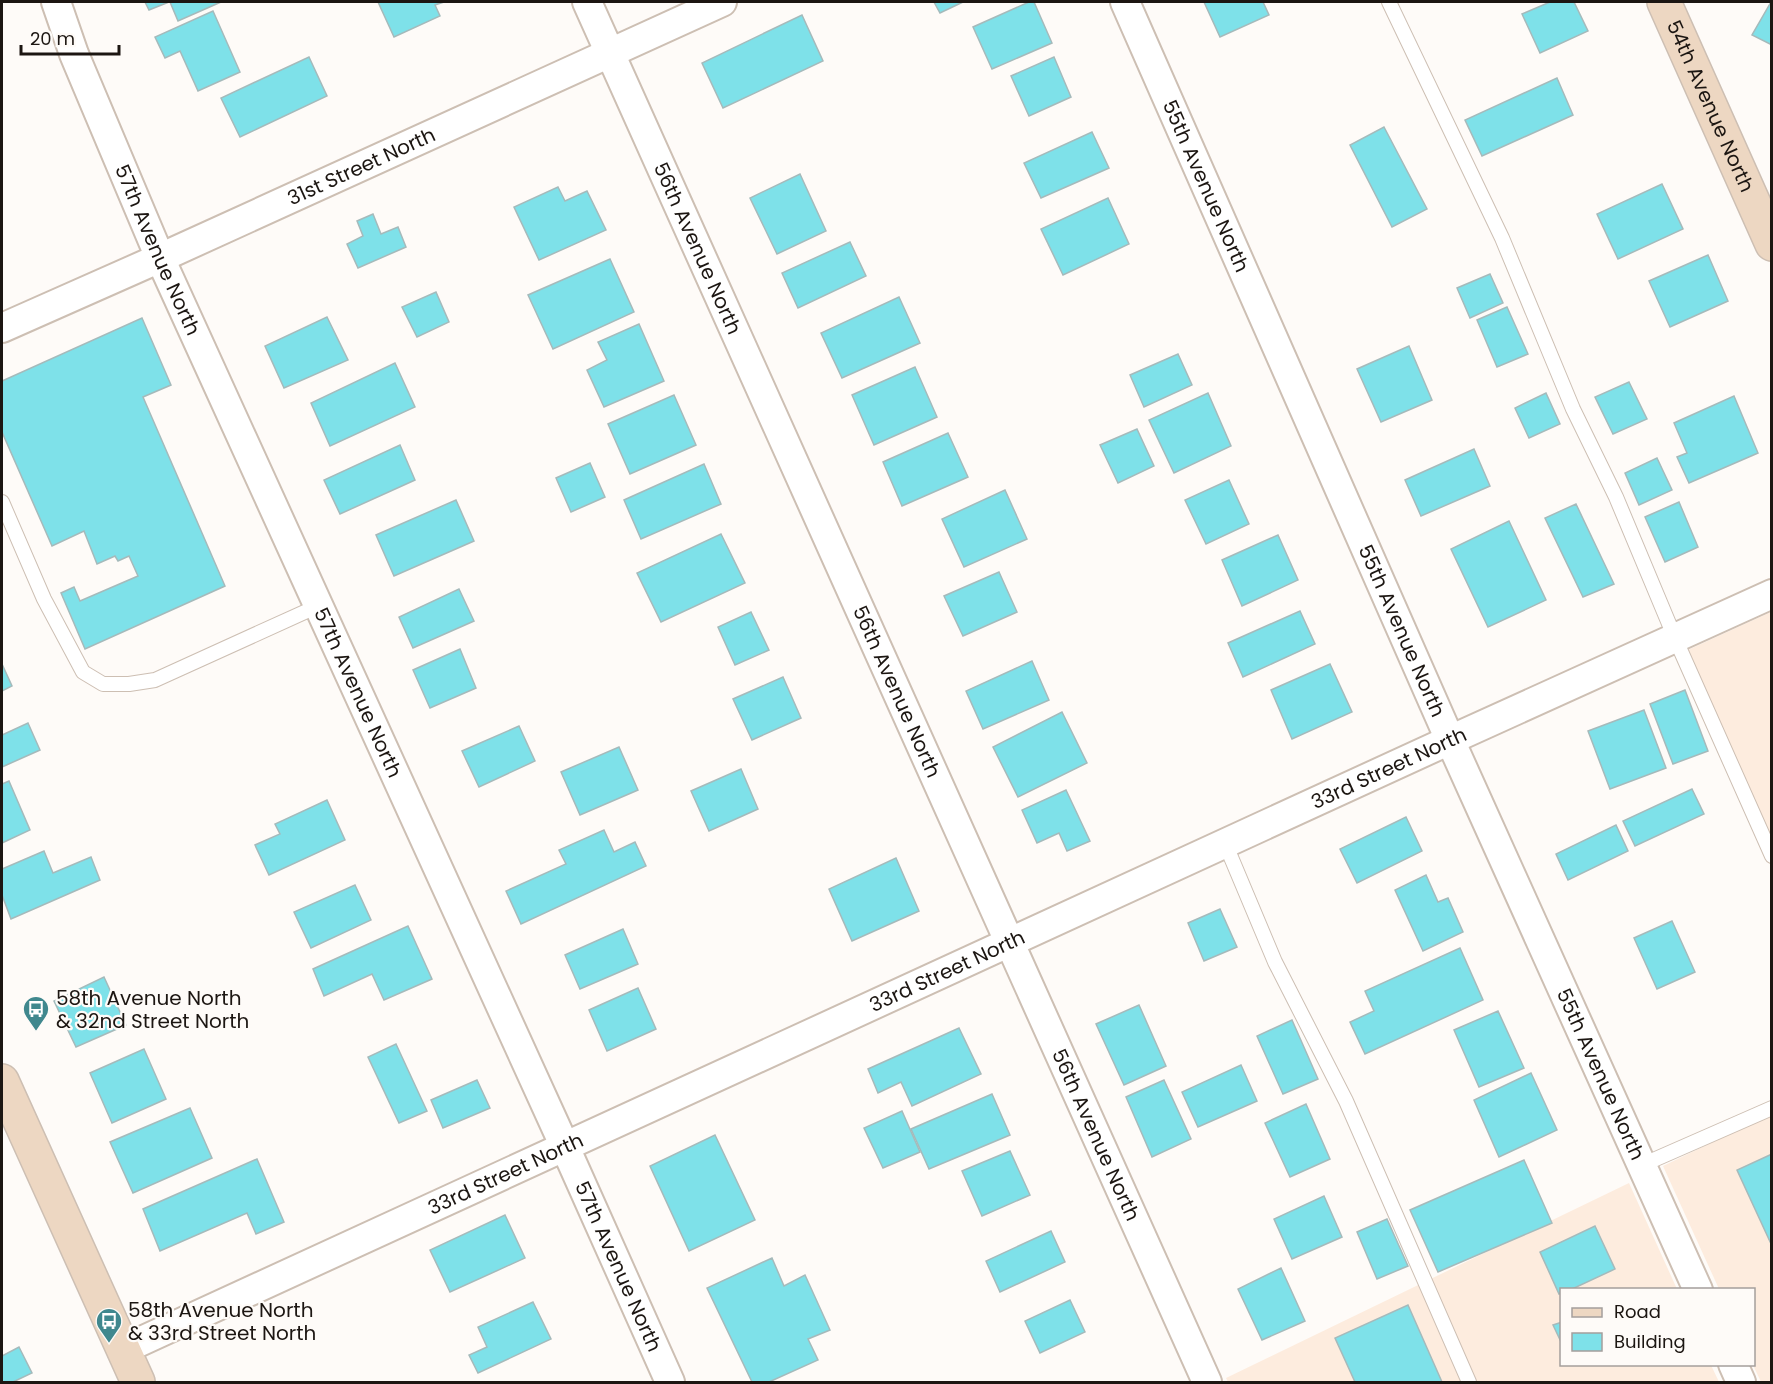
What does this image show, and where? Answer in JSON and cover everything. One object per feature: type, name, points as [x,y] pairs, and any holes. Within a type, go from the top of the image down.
[{"type":"street","name":"57th Avenue North","points":[[56,2],[74,54],[160,258],[565,1147],[670,1383]]},
{"type":"street","name":"56th Avenue North","points":[[587,2],[1207,1383]]},
{"type":"street","name":"31st Street North","points":[[2,327],[160,258],[610,51],[722,2]]},
{"type":"street","name":"55th Avenue North","points":[[1125,2],[1450,740],[1697,1288]]},
{"type":"street","name":"54th Avenue North","points":[[1664,2],[1772,244]]},
{"type":"street","name":"33rd Street North","points":[[122,1350],[1008,942],[1772,594]]},
{"type":"street","points":[[2,1081],[138,1383]]},
{"type":"street","points":[[1732,1366],[1741,1383]]},
{"type":"lane","points":[[1389,2],[1502,238],[1573,409],[1616,497],[1675,638],[1772,856]]},
{"type":"lane","points":[[2,502],[44,599],[83,672],[103,684],[129,684],[155,680],[318,606]]},
{"type":"lane","points":[[1225,843],[1275,962],[1346,1101],[1469,1383]]},
{"type":"lane","points":[[1642,1165],[1772,1108]]},
{"type":"shaded area","points":[[1771,612],[1771,862],[1679,654]]},
{"type":"shaded area","points":[[1771,1114],[1771,1382],[1761,1382],[1753,1366],[1755,1288],[1719,1288],[1663,1166]]},
{"type":"shaded area","points":[[1629,1183],[1677,1288],[1560,1288],[1560,1366],[1711,1366],[1719,1382],[1228,1382],[1226,1378]]},
{"type":"building","points":[[145,2],[169,2],[149,10]]},
{"type":"building","points":[[170,2],[221,2],[178,21]]},
{"type":"building","points":[[378,2],[444,2],[435,5],[440,16],[394,37]]},
{"type":"building","points":[[934,2],[963,2],[940,13]]},
{"type":"building","points":[[1029,2],[1034,2],[1052,43],[992,69],[973,27]]},
{"type":"building","points":[[1204,2],[1263,2],[1269,15],[1220,37]]},
{"type":"building","points":[[1550,2],[1574,2],[1588,31],[1540,53],[1522,14]]},
{"type":"building","points":[[1772,2],[1772,45],[1752,35]]},
{"type":"building","points":[[213,11],[240,72],[198,91],[180,51],[165,58],[155,37]]},
{"type":"building","points":[[802,15],[823,61],[723,108],[702,63]]},
{"type":"building","points":[[309,57],[327,96],[240,137],[221,98]]},
{"type":"building","points":[[1054,57],[1071,97],[1029,116],[1011,76]]},
{"type":"building","points":[[1557,78],[1573,115],[1482,156],[1465,120]]},
{"type":"building","points":[[1384,127],[1427,209],[1392,227],[1350,145]]},
{"type":"building","points":[[1092,132],[1109,168],[1041,198],[1024,163]]},
{"type":"building","points":[[800,174],[826,231],[777,254],[750,198]]},
{"type":"building","points":[[1662,184],[1683,229],[1618,259],[1597,214]]},
{"type":"building","points":[[558,187],[565,201],[587,191],[606,230],[539,260],[514,207]]},
{"type":"building","points":[[1108,198],[1129,244],[1063,275],[1041,229]]},
{"type":"building","points":[[373,214],[381,234],[398,227],[406,247],[358,268],[347,244],[363,236],[357,221]]},
{"type":"building","points":[[850,242],[866,276],[798,308],[782,273]]},
{"type":"building","points":[[1708,255],[1728,301],[1670,327],[1649,281]]},
{"type":"building","points":[[610,259],[634,312],[553,349],[528,295]]},
{"type":"building","points":[[1490,274],[1503,303],[1470,318],[1457,288]]},
{"type":"building","points":[[436,292],[449,322],[417,337],[402,307]]},
{"type":"building","points":[[899,297],[920,343],[842,378],[821,333]]},
{"type":"building","points":[[1507,307],[1528,354],[1497,367],[1477,320]]},
{"type":"building","points":[[327,317],[348,360],[284,388],[265,346]]},
{"type":"building","points":[[142,318],[171,385],[143,397],[225,586],[85,649],[61,593],[74,587],[80,601],[138,576],[129,556],[118,561],[115,556],[97,564],[84,531],[52,546],[2,432],[2,381]]},
{"type":"building","points":[[639,324],[664,381],[604,407],[587,370],[607,360],[598,342]]},
{"type":"building","points":[[1409,346],[1432,400],[1381,422],[1357,369]]},
{"type":"building","points":[[1178,354],[1192,385],[1144,407],[1130,375]]},
{"type":"building","points":[[395,363],[415,407],[330,446],[311,403]]},
{"type":"building","points":[[915,367],[937,417],[874,445],[852,395]]},
{"type":"building","points":[[1629,382],[1647,419],[1613,434],[1595,397]]},
{"type":"building","points":[[1208,393],[1231,446],[1174,473],[1149,420]]},
{"type":"building","points":[[1546,393],[1560,424],[1529,438],[1515,408]]},
{"type":"building","points":[[674,395],[696,445],[630,474],[608,424]]},
{"type":"building","points":[[1734,396],[1758,453],[1689,483],[1677,457],[1687,453],[1674,423]]},
{"type":"building","points":[[1137,429],[1154,466],[1118,483],[1100,445]]},
{"type":"building","points":[[948,433],[968,477],[902,506],[883,462]]},
{"type":"building","points":[[400,445],[415,480],[340,514],[324,480]]},
{"type":"building","points":[[1474,449],[1490,486],[1421,516],[1405,480]]},
{"type":"building","points":[[1657,458],[1672,490],[1639,505],[1625,473]]},
{"type":"building","points":[[590,463],[605,497],[571,512],[556,478]]},
{"type":"building","points":[[704,464],[721,504],[641,539],[624,500]]},
{"type":"building","points":[[1229,480],[1249,524],[1206,544],[1185,500]]},
{"type":"building","points":[[1005,490],[1027,539],[964,567],[942,519]]},
{"type":"building","points":[[456,500],[474,541],[394,576],[376,535]]},
{"type":"building","points":[[1679,502],[1698,547],[1665,562],[1645,517]]},
{"type":"building","points":[[1576,504],[1614,584],[1583,597],[1545,518]]},
{"type":"building","points":[[1509,521],[1546,600],[1488,627],[1451,549]]},
{"type":"building","points":[[721,534],[745,583],[661,622],[637,573]]},
{"type":"building","points":[[1278,535],[1298,580],[1242,606],[1222,560]]},
{"type":"building","points":[[999,572],[1017,612],[963,636],[944,596]]},
{"type":"building","points":[[459,589],[474,621],[413,648],[399,617]]},
{"type":"building","points":[[1300,611],[1315,644],[1243,677],[1228,643]]},
{"type":"building","points":[[751,612],[769,650],[735,665],[718,627]]},
{"type":"building","points":[[460,649],[476,688],[430,708],[413,670]]},
{"type":"building","points":[[1032,661],[1049,700],[983,729],[966,691]]},
{"type":"building","points":[[2,664],[12,686],[2,691]]},
{"type":"building","points":[[1330,664],[1352,712],[1292,739],[1271,690]]},
{"type":"building","points":[[783,677],[801,718],[752,740],[733,699]]},
{"type":"building","points":[[1685,690],[1708,751],[1673,764],[1650,704]]},
{"type":"building","points":[[1644,710],[1666,768],[1610,789],[1588,731]]},
{"type":"building","points":[[1062,712],[1087,763],[1018,797],[993,747]]},
{"type":"building","points":[[28,723],[40,750],[2,767],[2,735]]},
{"type":"building","points":[[519,726],[535,761],[479,787],[462,751]]},
{"type":"building","points":[[619,747],[638,790],[580,815],[561,772]]},
{"type":"building","points":[[741,769],[758,809],[709,831],[691,791]]},
{"type":"building","points":[[9,781],[30,830],[2,843],[2,784]]},
{"type":"building","points":[[1692,789],[1704,814],[1635,846],[1623,821]]},
{"type":"building","points":[[1066,790],[1090,841],[1067,851],[1059,833],[1037,843],[1022,810]]},
{"type":"building","points":[[327,800],[345,840],[269,875],[255,845],[280,834],[275,824]]},
{"type":"building","points":[[1406,817],[1422,851],[1357,883],[1340,849]]},
{"type":"building","points":[[1616,825],[1628,851],[1568,880],[1556,854]]},
{"type":"building","points":[[604,830],[614,852],[635,842],[646,866],[521,924],[506,891],[566,864],[559,850]]},
{"type":"building","points":[[44,851],[53,873],[91,857],[100,880],[11,919],[2,895],[2,869]]},
{"type":"building","points":[[896,858],[919,911],[852,941],[829,889]]},
{"type":"building","points":[[1426,875],[1438,902],[1448,898],[1463,932],[1423,951],[1395,890]]},
{"type":"building","points":[[355,885],[371,920],[311,948],[294,912]]},
{"type":"building","points":[[1220,909],[1237,947],[1204,961],[1188,923]]},
{"type":"building","points":[[1672,921],[1695,972],[1657,989],[1634,938]]},
{"type":"building","points":[[408,926],[432,979],[384,1000],[372,974],[324,996],[313,969]]},
{"type":"building","points":[[623,929],[638,964],[580,989],[565,955]]},
{"type":"building","points":[[1460,948],[1483,1000],[1365,1054],[1350,1022],[1374,1011],[1365,991]]},
{"type":"building","points":[[104,977],[126,1025],[76,1047],[54,1001]]},
{"type":"building","points":[[638,988],[656,1029],[607,1051],[589,1010]]},
{"type":"building","points":[[1139,1005],[1166,1066],[1124,1085],[1096,1024]]},
{"type":"building","points":[[1498,1011],[1524,1068],[1479,1087],[1454,1030]]},
{"type":"building","points":[[1292,1020],[1318,1079],[1283,1094],[1257,1036]]},
{"type":"building","points":[[959,1028],[981,1074],[912,1106],[901,1082],[878,1093],[868,1069]]},
{"type":"building","points":[[396,1044],[427,1111],[399,1123],[368,1057]]},
{"type":"building","points":[[144,1049],[166,1099],[112,1123],[90,1073]]},
{"type":"building","points":[[1241,1065],[1257,1101],[1198,1127],[1182,1092]]},
{"type":"building","points":[[1531,1073],[1557,1130],[1499,1157],[1474,1100]]},
{"type":"building","points":[[477,1080],[490,1108],[443,1128],[431,1100]]},
{"type":"building","points":[[1164,1080],[1191,1139],[1152,1157],[1126,1097]]},
{"type":"building","points":[[992,1094],[1010,1135],[929,1169],[911,1129]]},
{"type":"building","points":[[1306,1104],[1330,1159],[1290,1177],[1265,1123]]},
{"type":"building","points":[[190,1108],[212,1158],[133,1193],[110,1142]]},
{"type":"building","points":[[902,1111],[920,1152],[883,1168],[864,1128]]},
{"type":"building","points":[[715,1135],[755,1220],[689,1251],[650,1166]]},
{"type":"building","points":[[1010,1151],[1030,1195],[982,1216],[962,1171]]},
{"type":"building","points":[[1772,1154],[1772,1246],[1737,1170]]},
{"type":"building","points":[[257,1159],[284,1222],[256,1234],[247,1213],[160,1251],[143,1209]]},
{"type":"building","points":[[1524,1160],[1552,1223],[1438,1272],[1410,1210]]},
{"type":"building","points":[[1324,1196],[1342,1237],[1292,1259],[1274,1219]]},
{"type":"building","points":[[505,1215],[525,1258],[450,1292],[430,1250]]},
{"type":"building","points":[[1387,1219],[1408,1266],[1377,1279],[1357,1232]]},
{"type":"building","points":[[1595,1226],[1615,1269],[1574,1288],[1560,1288],[1559,1294],[1540,1252]]},
{"type":"building","points":[[1051,1231],[1065,1262],[1000,1292],[986,1261]]},
{"type":"building","points":[[772,1258],[784,1286],[805,1275],[830,1330],[808,1339],[818,1360],[769,1382],[752,1382],[707,1288]]},
{"type":"building","points":[[1281,1268],[1305,1321],[1262,1340],[1238,1289]]},
{"type":"building","points":[[1070,1300],[1085,1332],[1040,1353],[1025,1321]]},
{"type":"building","points":[[533,1302],[551,1339],[478,1373],[469,1355],[487,1347],[478,1327]]},
{"type":"building","points":[[1408,1305],[1442,1382],[1355,1382],[1335,1338]]},
{"type":"building","points":[[1560,1323],[1560,1340],[1553,1325]]},
{"type":"building","points":[[19,1347],[32,1373],[13,1382],[2,1382],[2,1356]]},
{"type":"place","name":"58th Avenue North & 32nd Street North","points":[[36,1032]]},
{"type":"place","name":"58th Avenue North & 33rd Street North","points":[[109,1344]]}]
